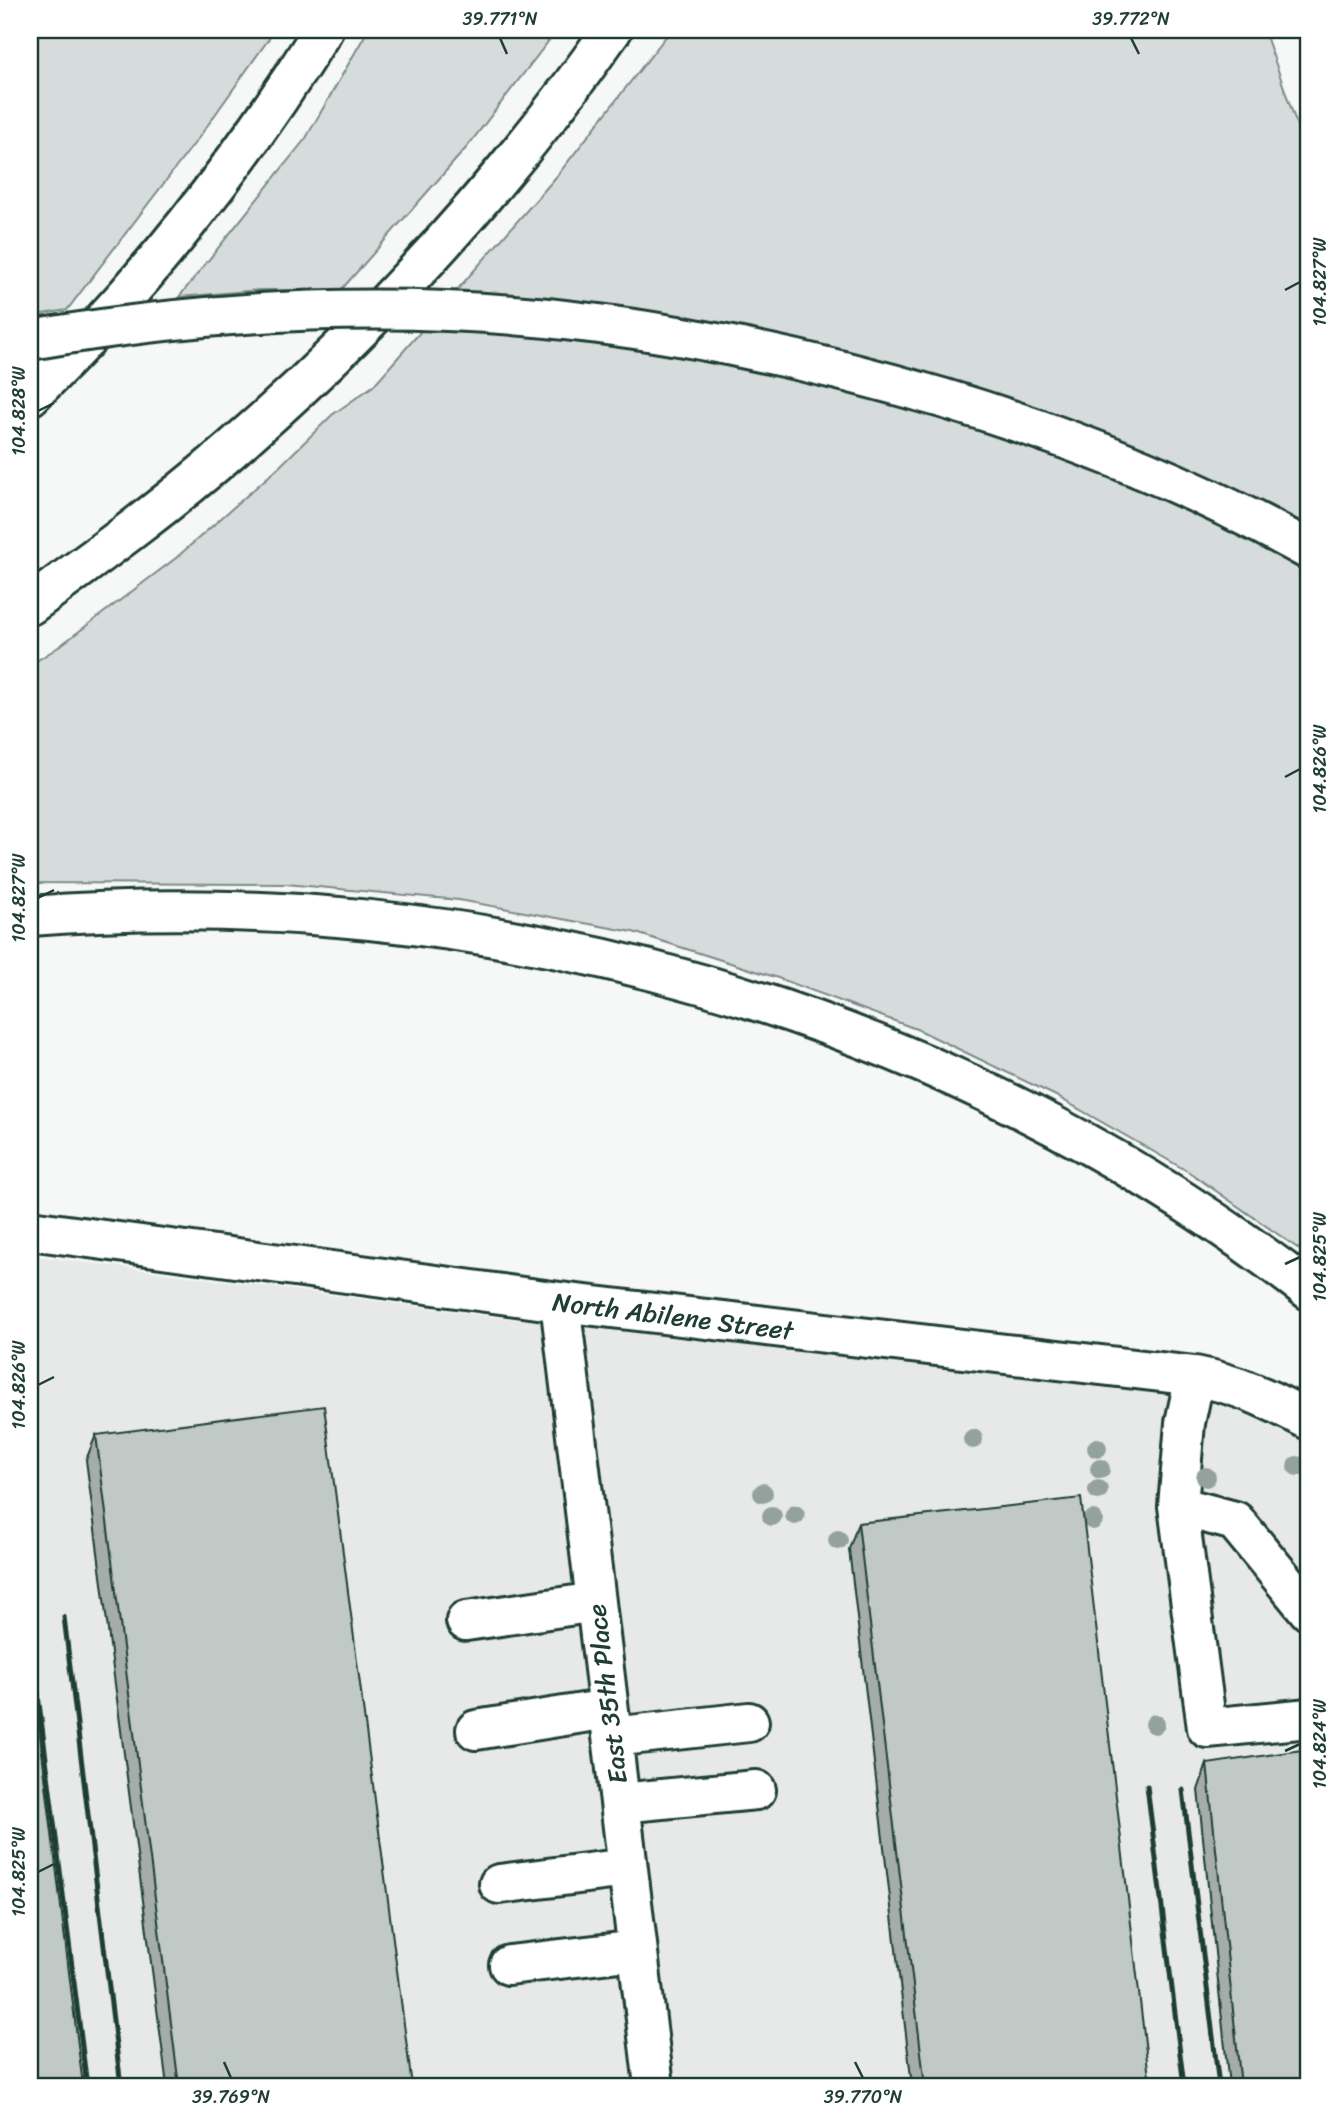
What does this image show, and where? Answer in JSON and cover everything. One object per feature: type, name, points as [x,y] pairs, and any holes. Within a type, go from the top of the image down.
[{"type":"main road","points":[[30,396],[147,271],[189,219],[238,154],[323,30]]},
{"type":"main road","points":[[30,605],[201,475],[333,357],[421,267],[463,219],[536,132],[612,30]]},
{"type":"main road","points":[[30,340],[205,318],[369,310],[478,313],[596,323],[676,335],[748,348],[835,369],[922,392],[1047,431],[1189,489],[1309,550]]},
{"type":"main road","points":[[30,916],[132,910],[206,910],[394,921],[533,943],[600,957],[731,991],[944,1073],[1092,1146],[1231,1234],[1309,1290]]},
{"type":"main road","name":"North Abilene Street","points":[[30,1230],[560,1302],[1195,1376],[1230,1383],[1261,1395],[1309,1420]]},
{"type":"main road","name":"East 35th Place","points":[[560,1302],[653,2086]]},
{"type":"main road","points":[[1195,1376],[1185,1423],[1178,1506],[1207,1728],[1309,1718]]},
{"type":"main road","points":[[1178,1506],[1235,1521],[1309,1611]]},
{"type":"main road","points":[[466,1620],[596,1602]]},
{"type":"main road","points":[[475,1730],[610,1723],[748,1722]]},
{"type":"main road","points":[[620,1803],[756,1790]]},
{"type":"main road","points":[[499,1884],[627,1867]]},
{"type":"main road","points":[[509,1965],[637,1950]]},
{"type":"shaded area","points":[[30,30],[275,30],[200,136],[67,310],[30,316]]},
{"type":"shaded area","points":[[368,30],[557,30],[467,147],[341,290],[259,290],[179,297],[306,138]]},
{"type":"shaded area","points":[[671,30],[1264,30],[1309,160],[1309,1256],[1189,1172],[1056,1096],[919,1030],[778,978],[633,932],[459,900],[286,884],[30,883],[30,665],[57,648],[176,558],[278,468],[332,415],[373,386],[556,177]]},
{"type":"shaded area","points":[[30,1255],[512,1319],[966,1351],[1121,1369],[1309,1425],[1309,2086],[30,2086]]},
{"type":"building","points":[[324,1406],[412,2086],[179,2086],[96,1435]]},
{"type":"building","points":[[1081,1498],[1150,2086],[925,2086],[858,1523]]},
{"type":"building","points":[[30,1654],[83,2086],[30,2086]]},
{"type":"building","points":[[1309,1749],[1309,2086],[1241,2086],[1207,1764]]},
{"type":"railway","points":[[64,1617],[121,2086]]},
{"type":"railway","points":[[30,1631],[87,2086]]},
{"type":"railway","points":[[1147,1786],[1184,2086]]},
{"type":"railway","points":[[1183,1790],[1219,2086]]}]
